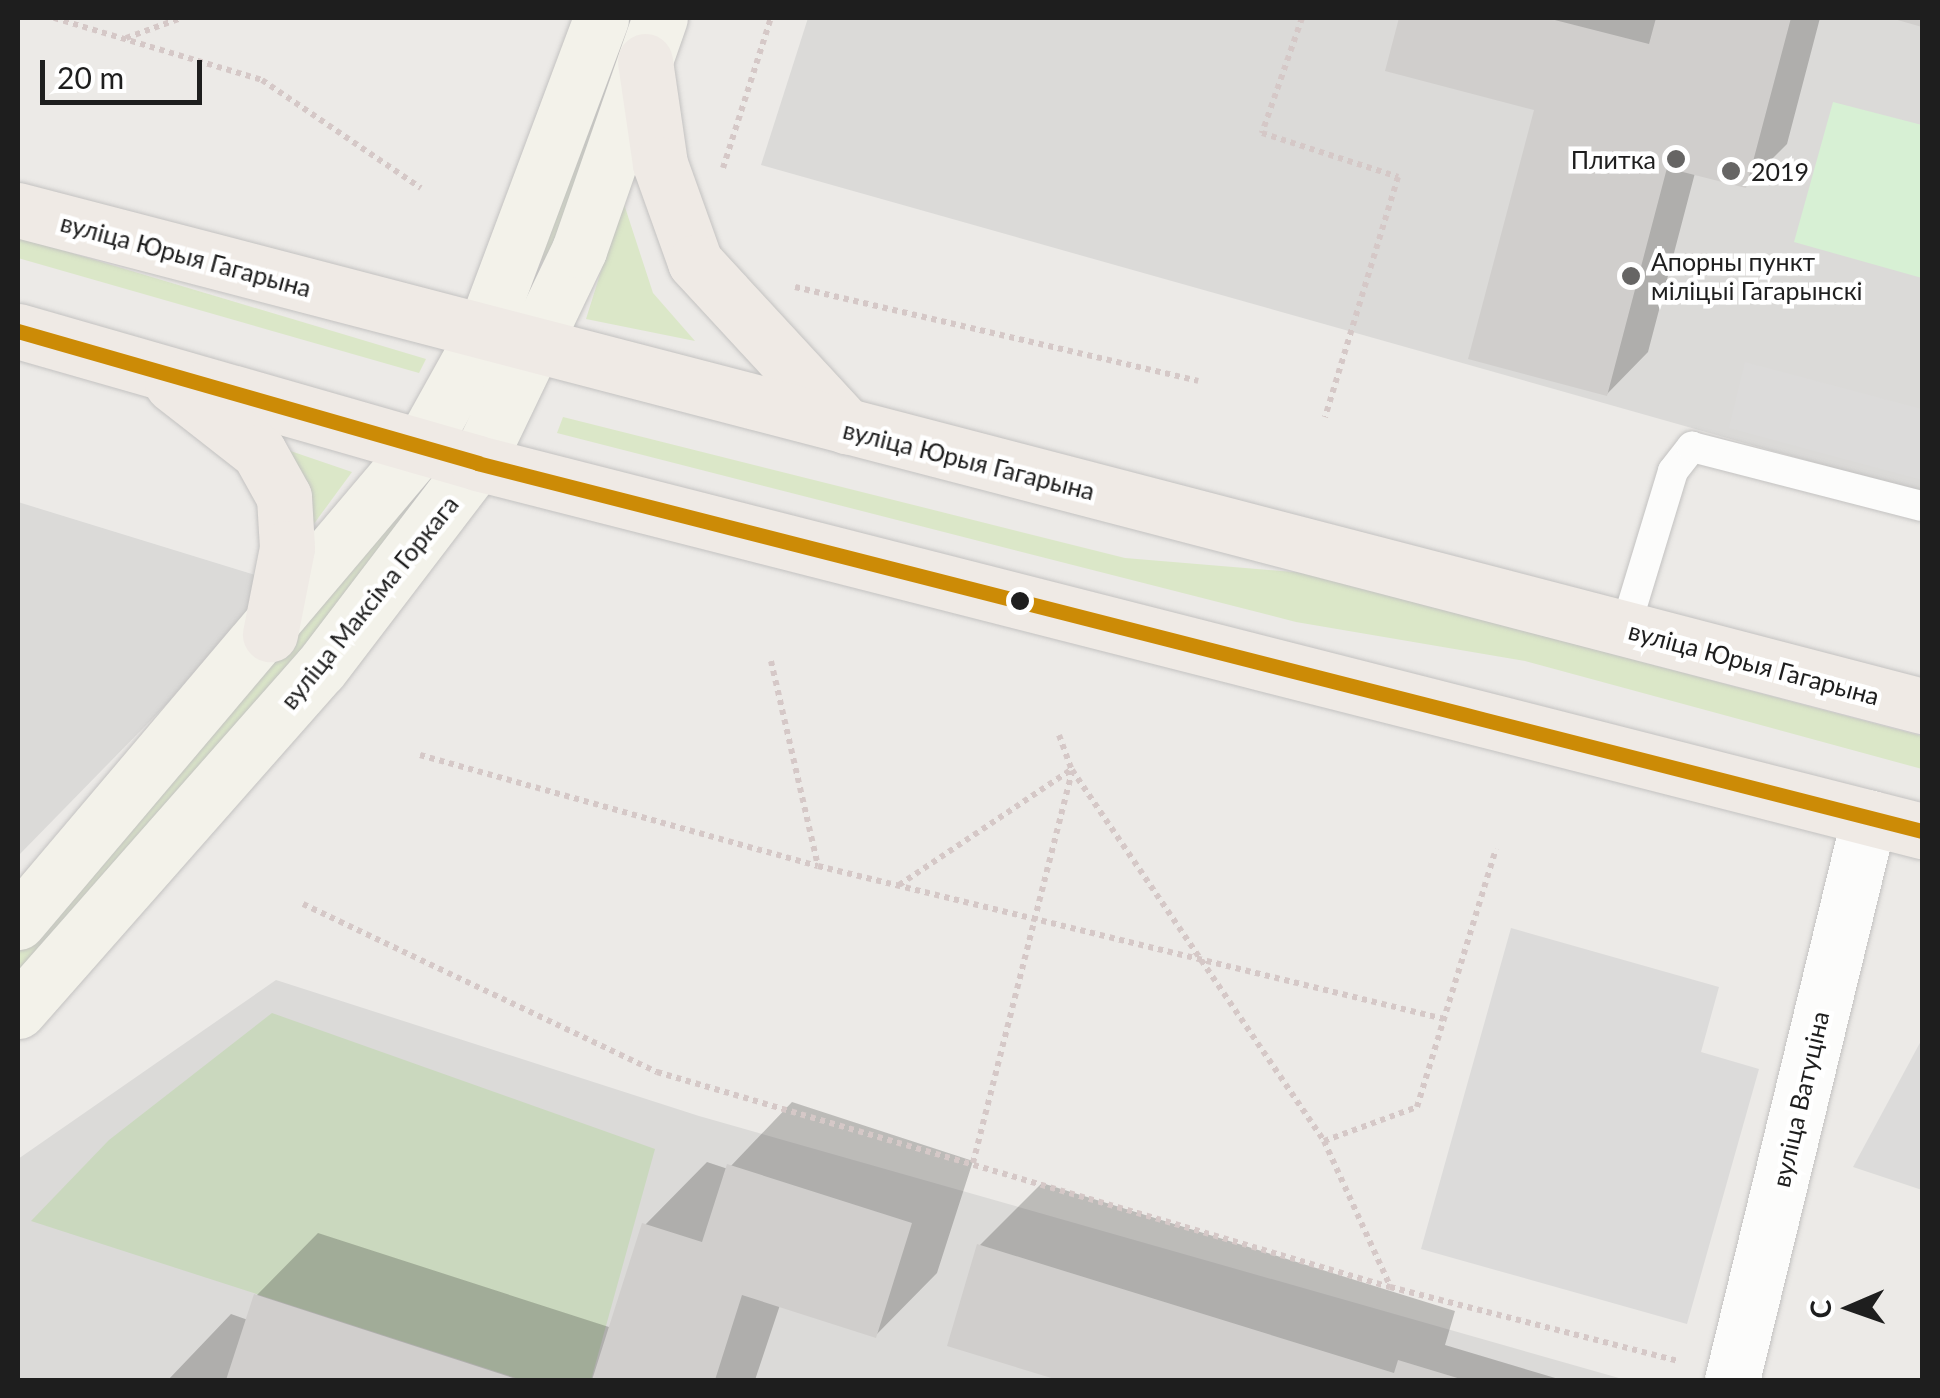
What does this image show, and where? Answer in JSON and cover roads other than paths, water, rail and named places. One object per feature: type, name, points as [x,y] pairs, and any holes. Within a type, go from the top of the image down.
[{"type":"main road","points":[[653,39],[660,164],[695,262],[771,354],[850,429]]},
{"type":"main road","name":"вуліца Юрыя Гагарына","points":[[18,210],[482,336],[1922,706]]},
{"type":"main road","points":[[18,331],[477,462],[1922,831]]},
{"type":"main road","points":[[154,370],[259,452],[284,498],[287,548],[270,634]]},
{"type":"street","points":[[18,922],[270,634],[422,445],[482,336],[601,18]]},
{"type":"street","name":"вуліца Максіма Горкага","points":[[18,1011],[320,669],[477,462],[536,350],[653,39]]},
{"type":"street","name":"вуліца Ватуціна","points":[[1733,1378],[1869,817]]},
{"type":"lane","points":[[1624,629],[1674,471],[1692,447],[1922,506]]},
{"type":"place","name":"Плитка","points":[[1676,159]]},
{"type":"place","name":"2019","points":[[1731,171]]},
{"type":"place","name":"Апорны пункт міліцыі Гагарынскі","points":[[1631,276]]}]
